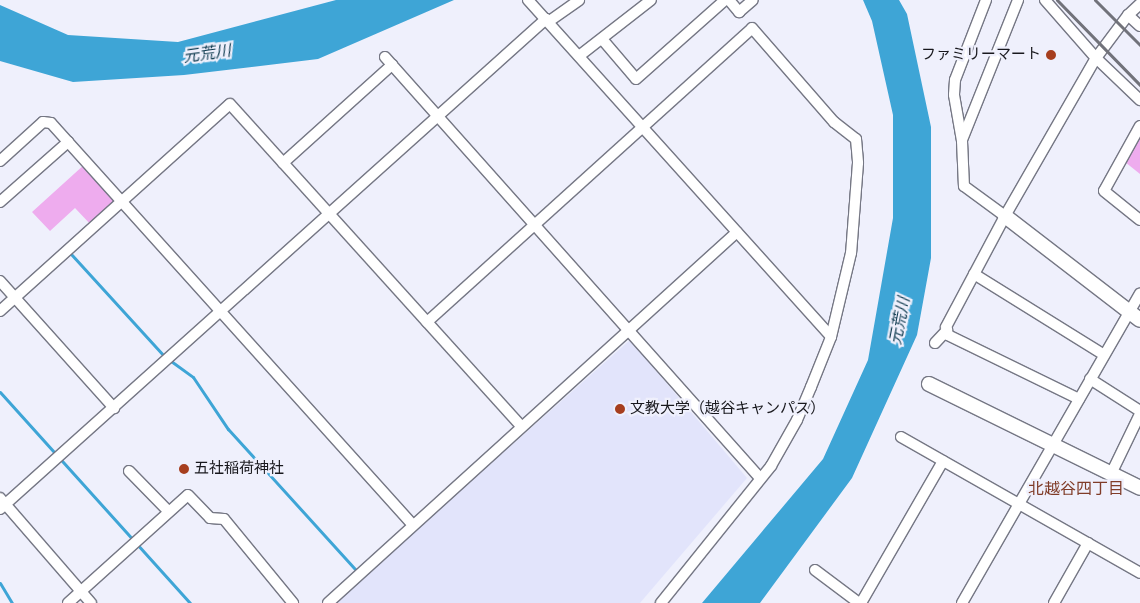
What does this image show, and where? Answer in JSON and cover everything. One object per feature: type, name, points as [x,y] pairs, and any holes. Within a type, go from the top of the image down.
[{"type":"street","points":[[528,0],[831,337]]},
{"type":"street","points":[[91,603],[2,505],[59,458],[547,20],[579,0]]},
{"type":"street","points":[[579,56],[651,0]]},
{"type":"street","points":[[602,39],[636,79],[727,0],[739,12],[753,0]]},
{"type":"street","points":[[962,141],[1018,0]]},
{"type":"street","points":[[1045,0],[1096,58],[1140,100]]},
{"type":"street","points":[[984,1],[954,80],[954,95],[962,141],[964,186],[1135,316]]},
{"type":"street","points":[[935,343],[945,330],[949,316],[1096,58],[1128,16],[1140,4]]},
{"type":"street","points":[[1128,16],[1140,26]]},
{"type":"street","points":[[427,322],[644,129],[752,28],[834,122],[856,138],[858,163],[851,253],[831,337],[797,420],[760,478],[661,603]]},
{"type":"street","points":[[385,57],[760,478]]},
{"type":"street","points":[[283,163],[392,65]]},
{"type":"street","points":[[0,311],[230,104],[522,427]]},
{"type":"street","points":[[0,161],[43,122],[51,122],[413,525]]},
{"type":"street","points":[[1140,126],[1104,191],[1140,220]]},
{"type":"street","points":[[0,202],[68,142]]},
{"type":"street","points":[[328,603],[737,232]]},
{"type":"street","points":[[974,274],[1104,355]]},
{"type":"street","points":[[0,281],[114,408]]},
{"type":"street","points":[[962,603],[1104,355],[1135,316],[1140,293]]},
{"type":"street","points":[[945,330],[948,335],[1079,399]]},
{"type":"street","points":[[1090,379],[1140,412],[1111,474]]},
{"type":"street","points":[[929,384],[1140,488]]},
{"type":"street","points":[[901,437],[1140,573]]},
{"type":"street","points":[[815,570],[860,603],[943,461]]},
{"type":"street","points":[[129,471],[168,511]]},
{"type":"street","points":[[68,603],[188,495],[210,518],[224,519],[293,603]]},
{"type":"street","points":[[1054,603],[1088,543]]},
{"type":"shaded area","points":[[1140,136],[1140,174],[1125,162]]},
{"type":"shaded area","points":[[85,164],[120,202],[93,227],[75,208],[50,231],[32,212]]},
{"type":"shaded area","name":"文教大学（越谷キャンパス）","points":[[630,340],[747,478],[640,603],[334,603]]},
{"type":"water","name":"元荒川","points":[[336,0],[454,0],[318,59],[184,75],[73,82],[0,61],[0,5],[68,35],[178,42]]},
{"type":"water","name":"元荒川","points":[[863,0],[899,0],[907,14],[931,127],[931,258],[917,335],[852,478],[760,603],[702,603],[823,459],[868,360],[893,218],[893,115],[872,21]]},
{"type":"waterway","points":[[71,254],[164,356],[193,377],[228,429],[355,569]]},
{"type":"waterway","points":[[0,392],[190,603]]},
{"type":"waterway","points":[[0,583],[12,603]]},
{"type":"railway","points":[[1057,0],[1140,85]]},
{"type":"railway","points":[[1095,0],[1140,45]]},
{"type":"place","name":"ファミリーマート","points":[[1051,55]]},
{"type":"place","name":"文教大学（越谷キャンパス）","points":[[620,409]]},
{"type":"place","name":"五社稲荷神社","points":[[184,469]]},
{"type":"district","name":"北越谷四丁目","points":[[1076,489]]}]
